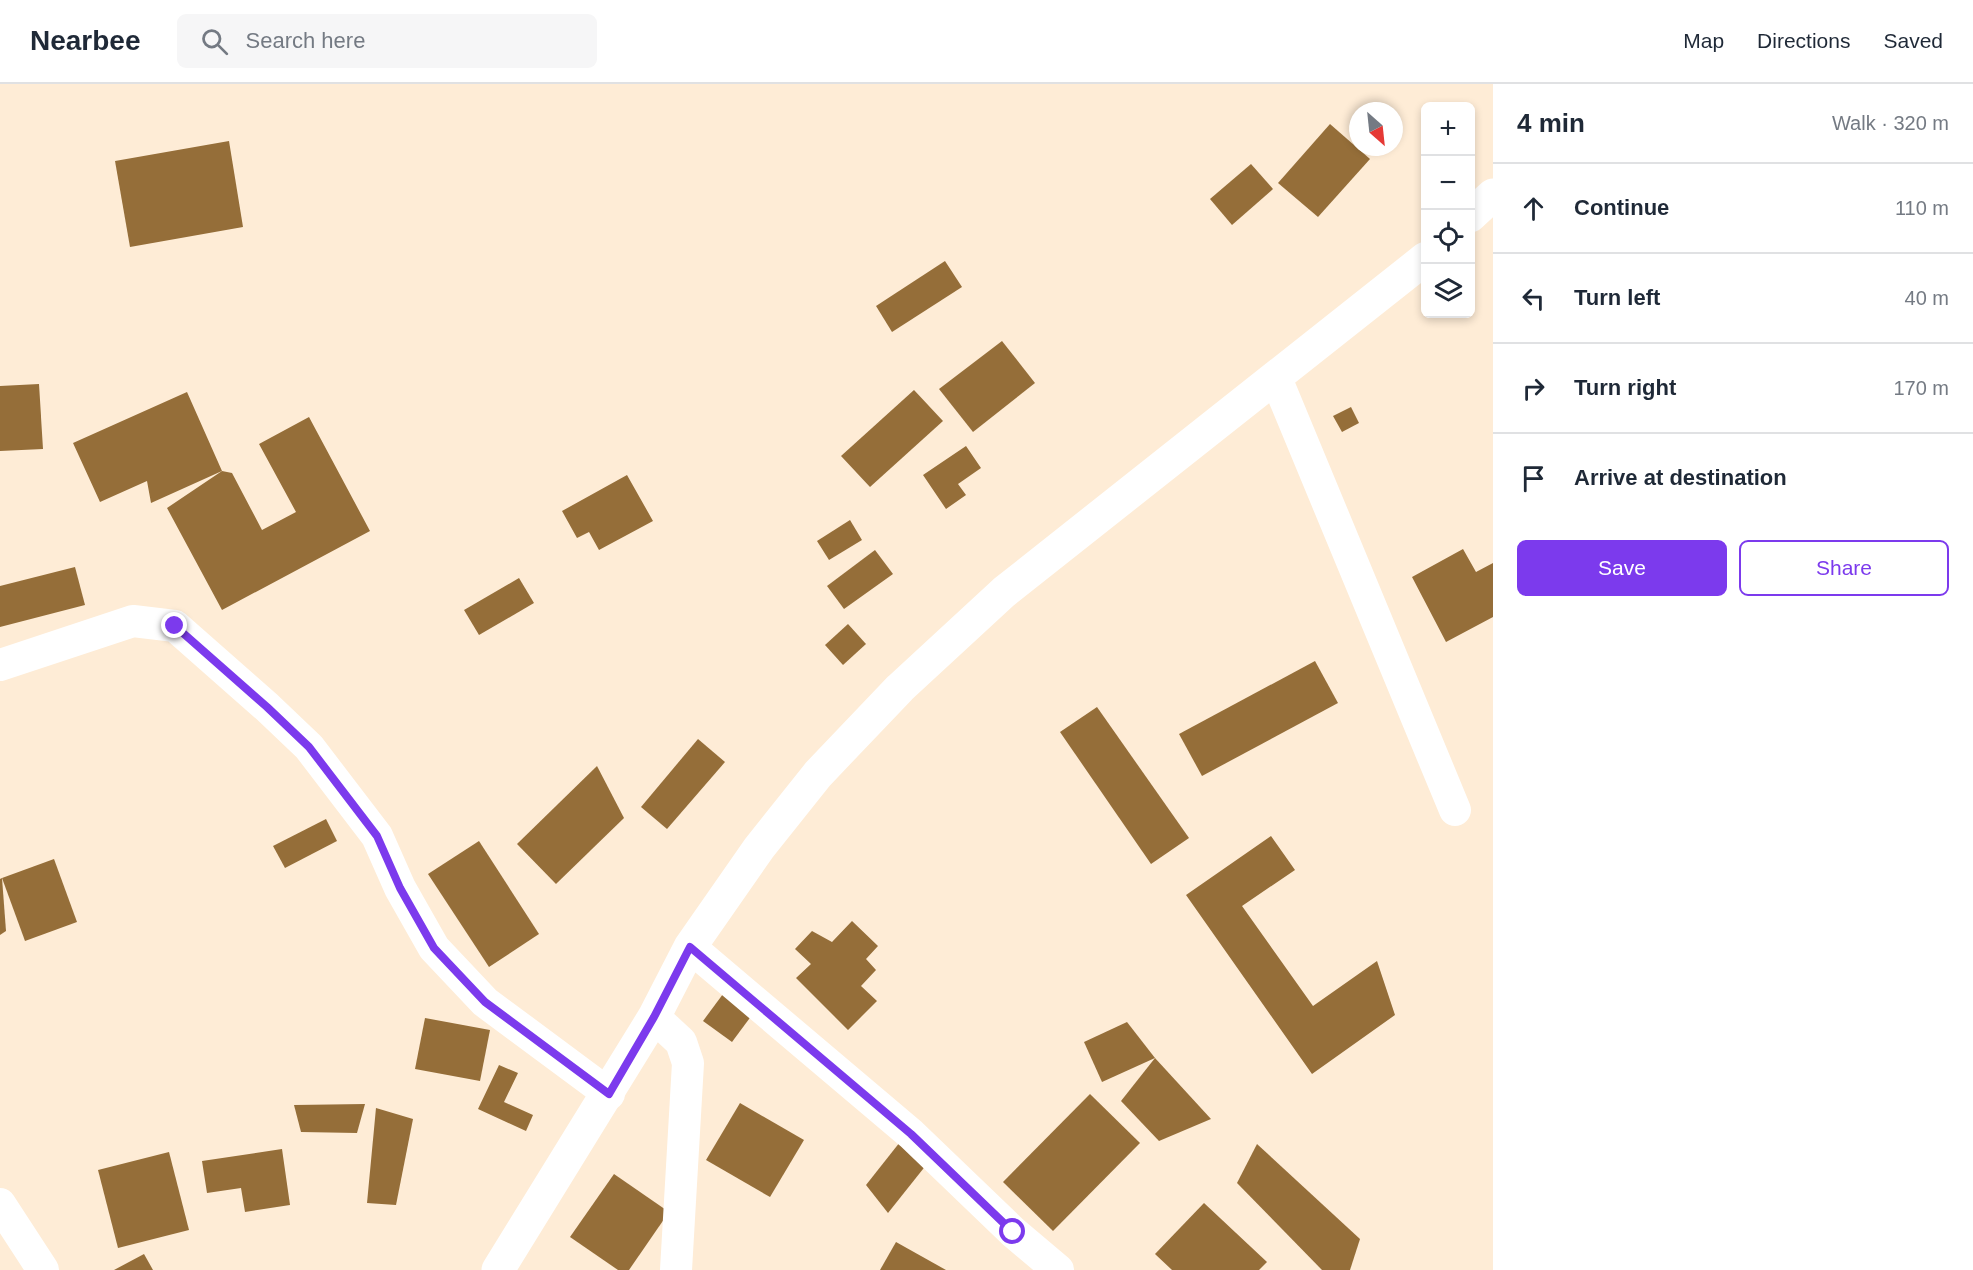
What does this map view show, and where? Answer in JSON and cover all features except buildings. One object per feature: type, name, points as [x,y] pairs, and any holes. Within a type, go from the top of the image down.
[{"type":"main road","points":[[1475,211],[1493,195]]},
{"type":"main road","points":[[498,1270],[609,1094],[654,1017],[690,947],[759,848],[818,774],[900,688],[1004,592],[1421,261]]},
{"type":"street","points":[[1276,378],[1455,810]]},
{"type":"street","points":[[0,665],[134,621],[175,626],[309,747],[377,836],[400,888],[434,948],[441,956],[485,1002],[609,1094]]},
{"type":"street","points":[[690,947],[911,1134],[1013,1232],[1058,1270]]},
{"type":"street","points":[[654,1017],[681,1042],[688,1063],[676,1270]]},
{"type":"street","points":[[0,1204],[43,1270]]},
{"type":"route","points":[[175,626],[309,747],[377,836],[400,888],[434,948],[485,1002],[609,1094],[654,1017],[690,947],[911,1134],[1013,1232]]}]
